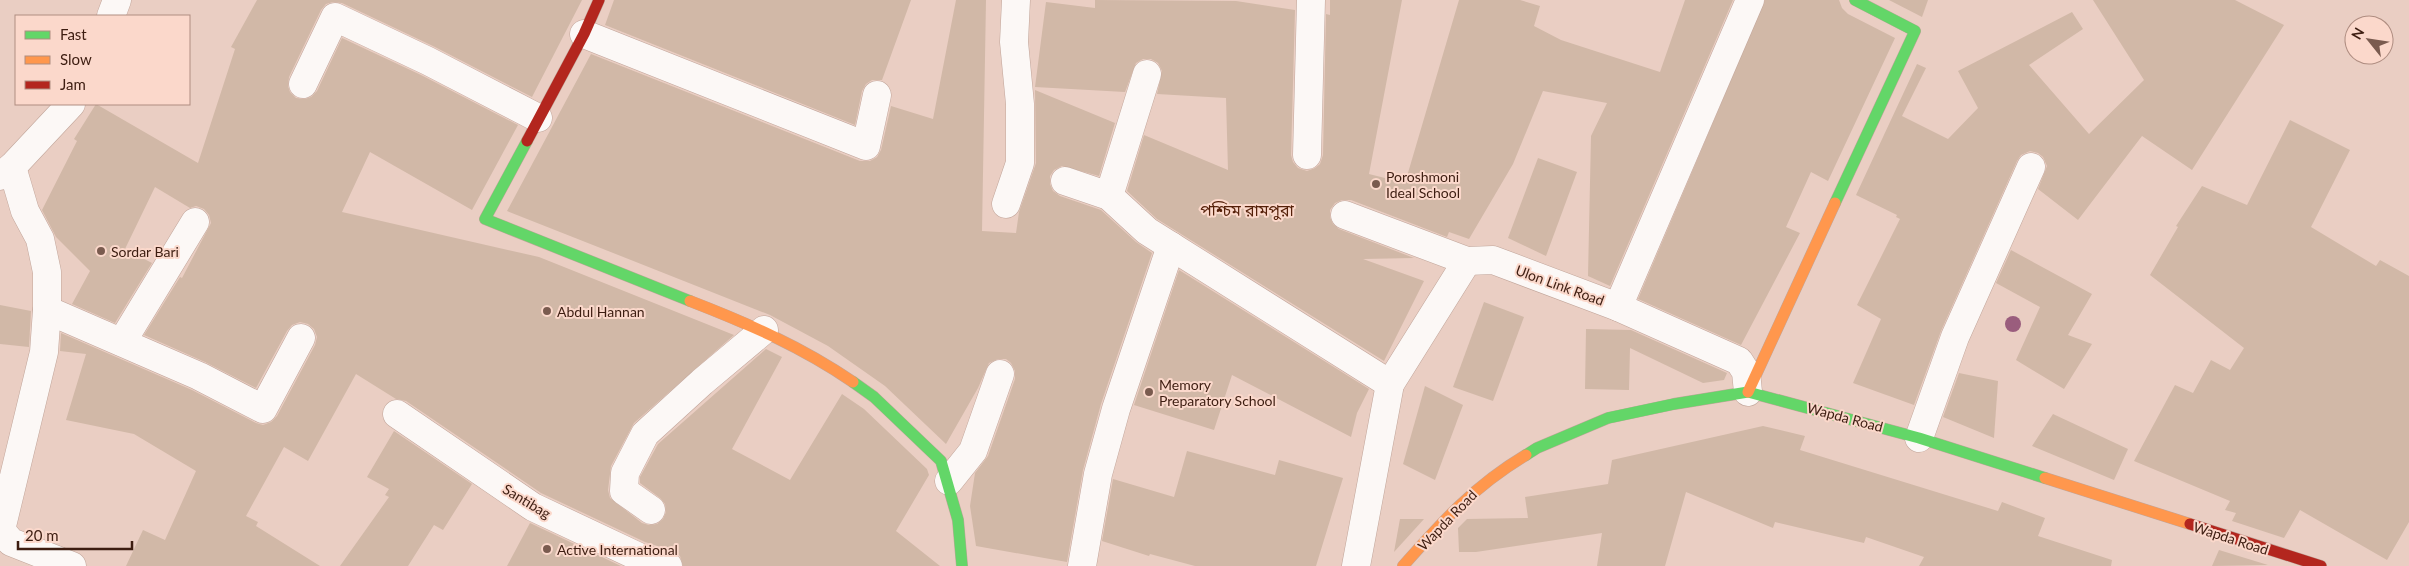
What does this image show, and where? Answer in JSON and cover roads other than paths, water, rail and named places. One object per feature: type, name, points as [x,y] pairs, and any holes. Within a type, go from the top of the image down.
[{"type":"street","points":[[599,0],[584,34],[485,219],[764,330],[821,360],[874,397],[942,461],[949,481],[958,520],[965,566]]},
{"type":"street","points":[[1006,204],[1020,163],[1020,104],[1014,42],[1016,0]]},
{"type":"street","points":[[1307,155],[1311,0]]},
{"type":"street","points":[[1618,306],[1750,0]]},
{"type":"street","points":[[1748,392],[1915,32],[1855,0]]},
{"type":"street","points":[[303,84],[335,17],[428,61],[538,118]]},
{"type":"street","points":[[584,34],[866,146],[877,95]]},
{"type":"street","points":[[1109,196],[1147,74]]},
{"type":"street","points":[[70,105],[6,171],[40,239],[47,272],[47,310],[44,352],[0,530],[11,542],[72,566]]},
{"type":"street","points":[[1919,438],[1955,337],[2030,167]]},
{"type":"street","points":[[1065,181],[1109,196],[1147,231],[1390,384]]},
{"type":"street","name":"Ulon Link Road","points":[[1345,215],[1467,262],[1493,260],[1618,306],[1739,361],[1746,372],[1748,392]]},
{"type":"street","points":[[122,342],[195,222]]},
{"type":"street","points":[[1082,566],[1103,456],[1116,409],[1171,246]]},
{"type":"street","points":[[1356,566],[1390,384],[1467,262]]},
{"type":"street","points":[[47,310],[199,376],[263,409],[301,338]]},
{"type":"street","points":[[650,510],[624,491],[625,474],[645,434],[702,382],[764,330]]},
{"type":"street","points":[[949,481],[974,451],[1000,374]]},
{"type":"street","name":"Wapda Road","points":[[1403,566],[1454,509],[1496,473],[1537,448],[1608,418],[1674,404],[1748,392],[1919,438],[2321,566]]},
{"type":"street","name":"Santibag","points":[[397,414],[533,507],[639,557],[668,566]]},
{"type":"place","name":"Poroshmoni Ideal School","points":[[1376,184]]},
{"type":"place","name":"Sordar Bari","points":[[101,251]]},
{"type":"place","name":"Abdul Hannan","points":[[547,311]]},
{"type":"place","name":"Memory Preparatory School","points":[[1149,392]]},
{"type":"place","name":"Active International","points":[[547,549]]},
{"type":"district","name":"পশ্চিম রামপুরা","points":[[1247,209]]}]
